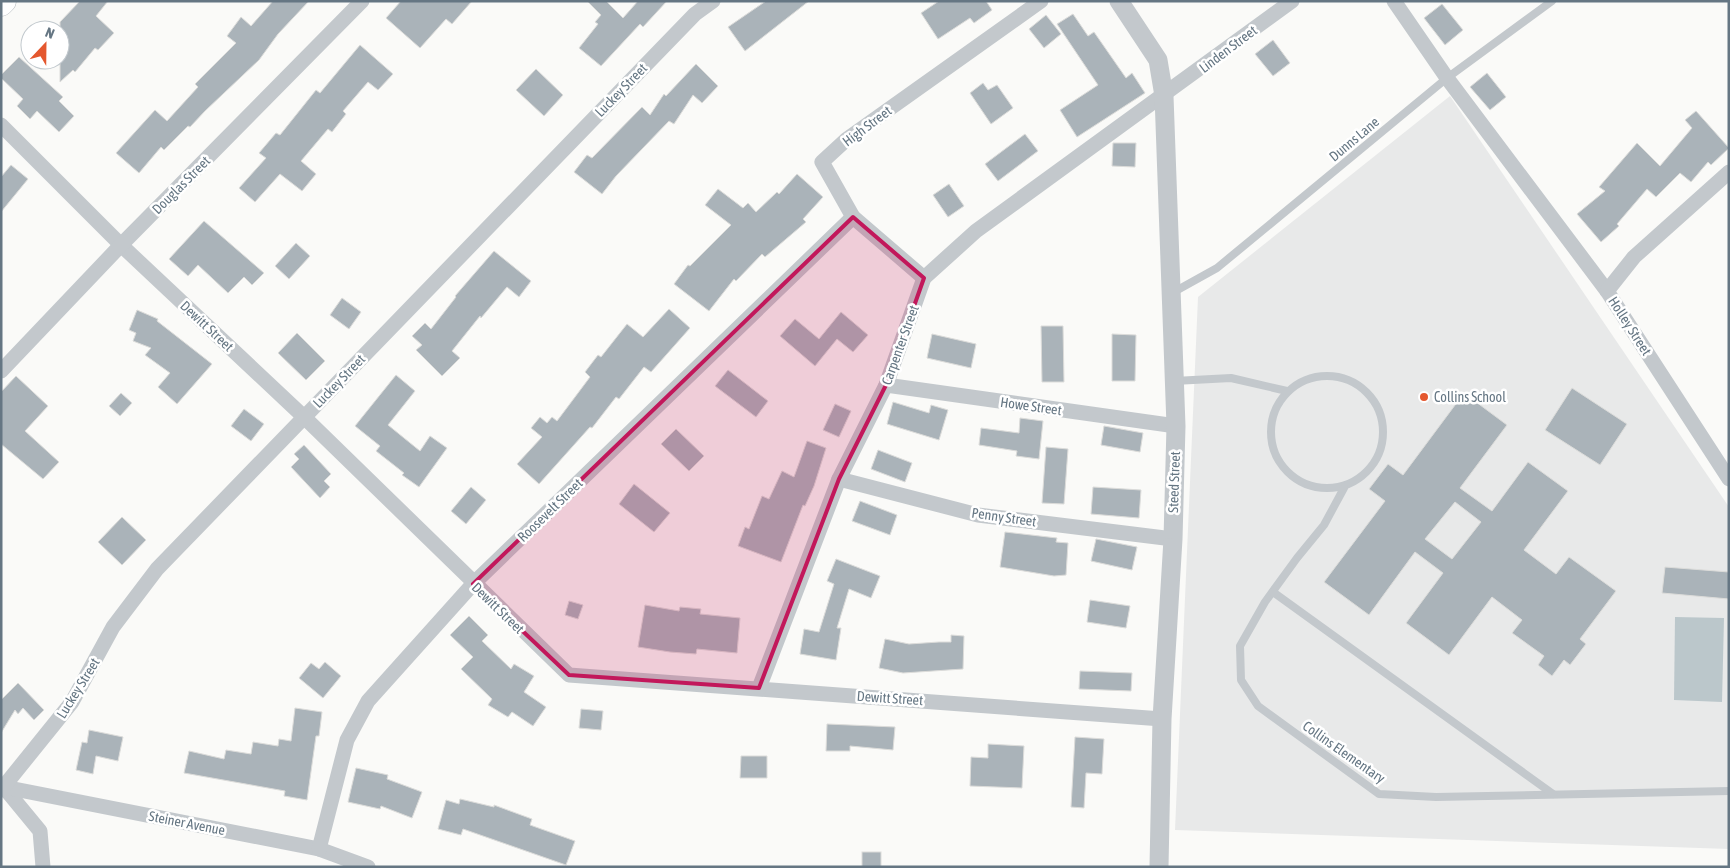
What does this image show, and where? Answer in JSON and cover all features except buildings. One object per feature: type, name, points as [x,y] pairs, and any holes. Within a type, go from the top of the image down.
[{"type":"street","name":"Douglas Street","points":[[1,371],[362,1]]},
{"type":"street","name":"Luckey Street","points":[[2,787],[72,702],[114,627],[157,569],[694,14],[713,1]]},
{"type":"street","name":"High Street","points":[[924,278],[853,218],[822,162],[847,139],[1041,1]]},
{"type":"street","name":"Steed Street","points":[[1119,1],[1158,60],[1164,96],[1176,426],[1173,539],[1162,719],[1159,867]]},
{"type":"street","name":"Linden Street","points":[[1164,96],[1292,1]]},
{"type":"street","points":[[1394,1],[1447,78],[1607,291]]},
{"type":"street","name":"Carpenter Street","points":[[759,688],[839,479],[886,385],[924,278],[976,231],[1164,96]]},
{"type":"street","name":"Dewitt Street","points":[[1,125],[122,245],[304,417],[473,584],[569,675],[1162,719]]},
{"type":"street","name":"Holley Street","points":[[1729,172],[1634,257],[1607,291],[1729,480]]},
{"type":"street","name":"Roosevelt Street","points":[[319,849],[347,740],[368,701],[473,584],[853,218]]},
{"type":"street","name":"Howe Street","points":[[886,385],[1176,426]]},
{"type":"street","name":"Penny Street","points":[[839,479],[978,515],[1173,539]]},
{"type":"street","points":[[2,787],[40,831],[43,867]]},
{"type":"street","name":"Steiner Avenue","points":[[2,787],[319,849],[368,867]]},
{"type":"lane","name":"Dunns Lane","points":[[1170,294],[1217,268],[1447,78],[1552,1]]},
{"type":"lane","points":[[1174,381],[1231,378],[1287,391]]},
{"type":"lane","name":"Collins Elementary","points":[[1344,488],[1310,488],[1285,472],[1270,445],[1272,413],[1287,391],[1309,378],[1346,378],[1364,388],[1380,409],[1384,428],[1379,458],[1344,488],[1324,525],[1273,592],[1240,646],[1240,680],[1258,706],[1380,794],[1436,797],[1729,791]]},
{"type":"lane","points":[[1273,592],[1553,794]]},
{"type":"highlighted area","points":[[853,217],[924,278],[886,385],[839,479],[759,688],[569,675],[473,584]]},
{"type":"shaded area","name":"Collins School","points":[[1450,96],[1729,507],[1729,849],[1175,830],[1198,297]]},
{"type":"shaded area","points":[[1675,617],[1724,618],[1722,702],[1674,700]]},
{"type":"place","name":"Collins School","points":[[1424,397]]}]
